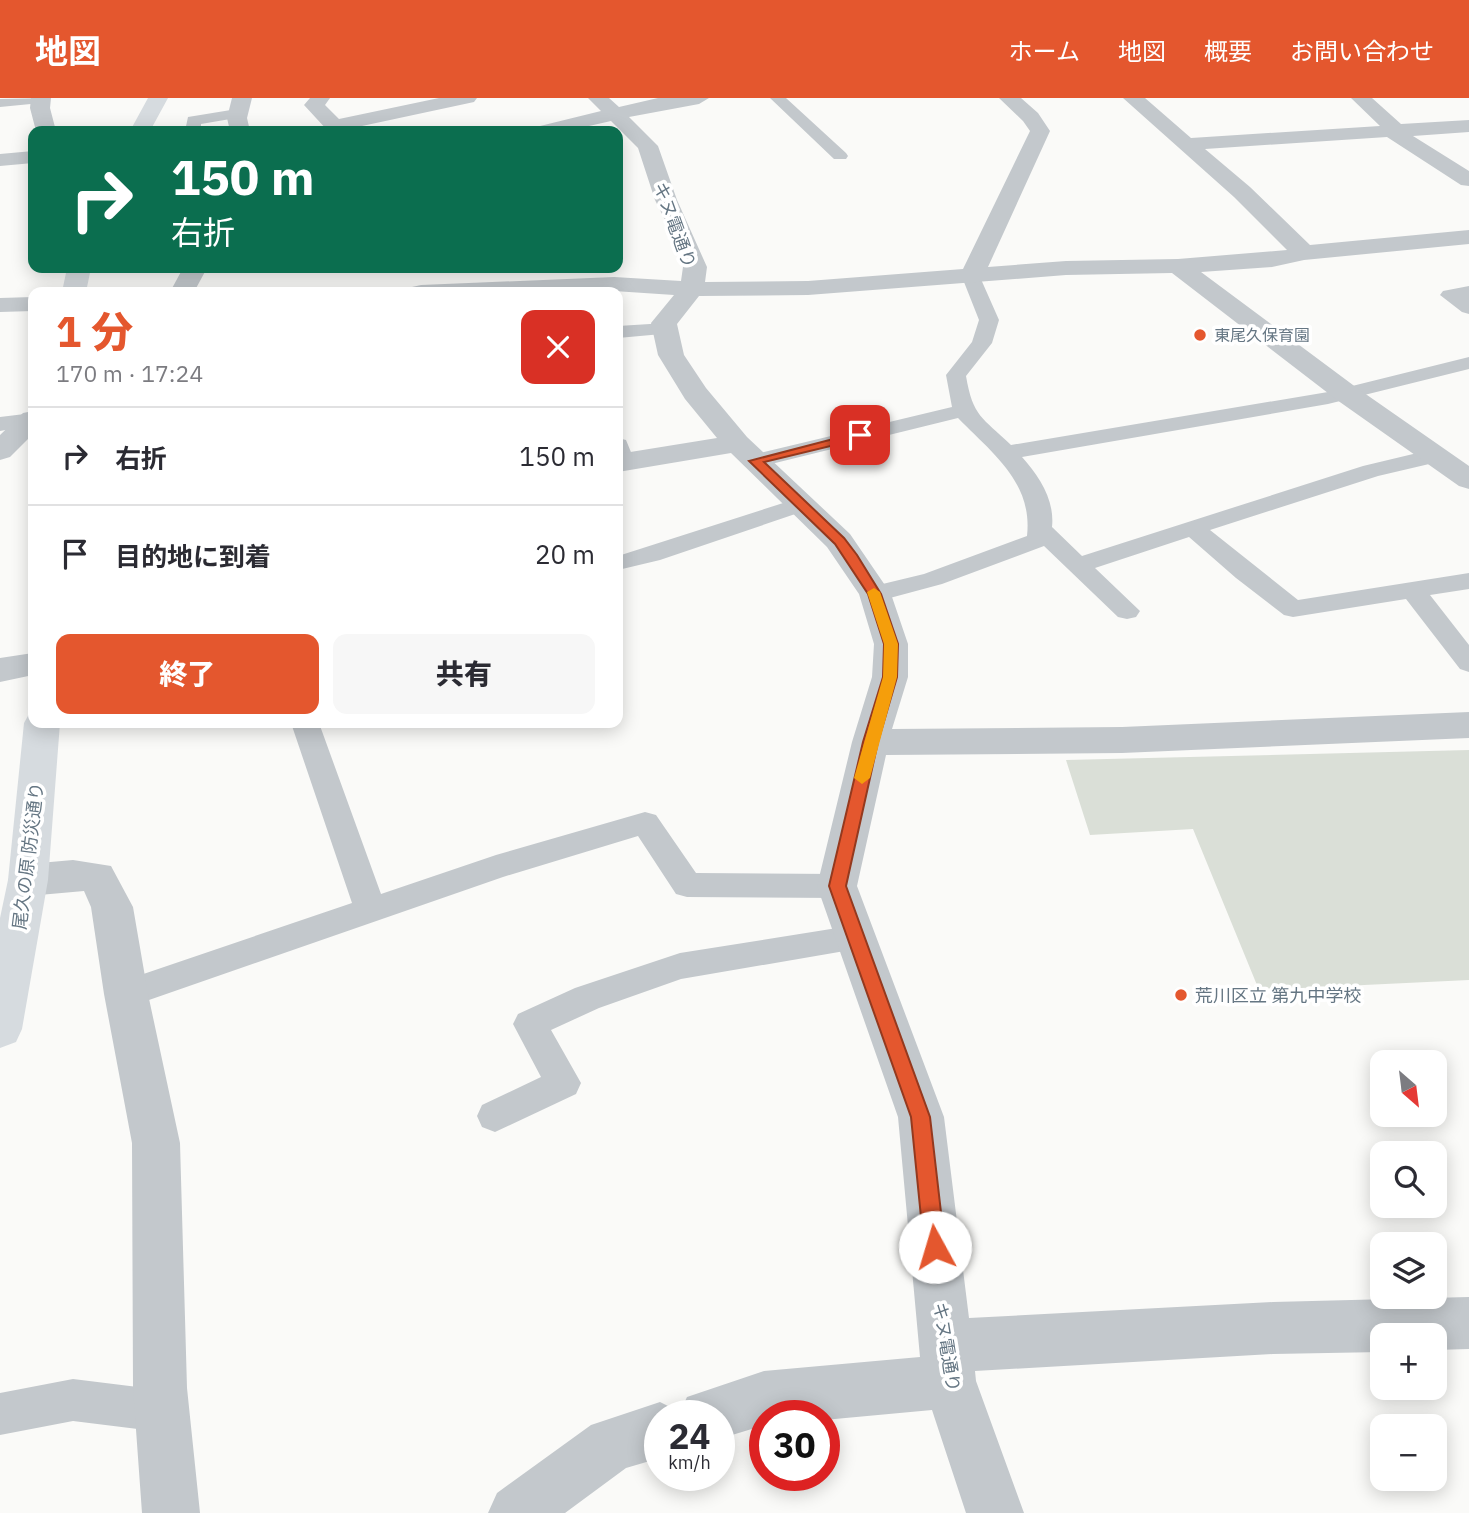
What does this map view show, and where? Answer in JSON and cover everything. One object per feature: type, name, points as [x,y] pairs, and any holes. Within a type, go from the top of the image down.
[{"type":"street","points":[[41,98],[40,108],[45,126]]},
{"type":"street","points":[[143,126],[158,98]]},
{"type":"street","points":[[320,98],[314,105],[333,126]]},
{"type":"street","points":[[349,126],[467,98]]},
{"type":"street","name":"キヌ電通り","points":[[598,98],[648,146],[666,200],[695,267],[692,289],[664,323],[666,329]]},
{"type":"street","points":[[564,126],[699,98]]},
{"type":"street","points":[[971,276],[1040,131],[1031,117],[1009,98]]},
{"type":"street","points":[[1133,98],[1242,192],[1304,253]]},
{"type":"street","points":[[1361,98],[1395,132],[1469,180]]},
{"type":"street","points":[[1189,144],[1469,125]]},
{"type":"street","points":[[0,160],[28,157]]},
{"type":"street","points":[[432,287],[450,279],[567,277],[614,284],[692,289],[808,288],[1066,268],[1178,266],[1272,260],[1304,253],[1469,237]]},
{"type":"street","points":[[1178,266],[1347,394],[1469,480]]},
{"type":"street","points":[[0,305],[28,304]]},
{"type":"street","points":[[666,329],[671,355],[695,393],[746,452],[839,541],[875,594],[891,644],[890,677],[870,742],[837,886]]},
{"type":"street","points":[[0,451],[28,424]]},
{"type":"street","points":[[623,457],[746,452]]},
{"type":"street","points":[[0,670],[28,665]]},
{"type":"street","points":[[870,742],[1122,740],[1469,725]]},
{"type":"street","name":"尾久の原 防災通り","points":[[0,1030],[28,880],[42,728]]},
{"type":"street","points":[[28,880],[73,875],[97,877],[113,907],[126,994],[156,1143],[162,1411],[171,1513]]},
{"type":"street","name":"キヌ電通り","points":[[837,886],[921,1117],[946,1364],[995,1513]]},
{"type":"street","points":[[735,1407],[764,1398],[946,1364],[1273,1328],[1469,1323]]},
{"type":"street","points":[[517,1513],[611,1446],[644,1435]]},
{"type":"lane","points":[[0,103],[41,98]]},
{"type":"lane","points":[[777,98],[840,156]]},
{"type":"lane","points":[[193,126],[193,120],[240,114]]},
{"type":"lane","points":[[875,594],[933,579],[1039,540],[1043,521],[1032,483],[964,410],[956,374],[982,343],[989,320],[971,276]]},
{"type":"lane","points":[[1469,292],[1450,295],[1469,308]]},
{"type":"lane","points":[[623,332],[666,329]]},
{"type":"lane","points":[[1004,453],[1347,394],[1469,363]]},
{"type":"lane","points":[[746,452],[964,410]]},
{"type":"lane","points":[[0,424],[28,420]]},
{"type":"lane","points":[[1078,565],[1371,471],[1434,456]]},
{"type":"lane","points":[[623,562],[651,555],[799,505]]},
{"type":"lane","points":[[1194,528],[1245,573],[1293,609],[1469,581]]},
{"type":"lane","points":[[1041,530],[1127,611]]},
{"type":"lane","points":[[1413,591],[1469,663]]},
{"type":"lane","points":[[307,728],[371,911]]},
{"type":"lane","points":[[126,994],[496,867],[645,823],[687,885],[837,886]]},
{"type":"lane","points":[[495,1116],[563,1083],[530,1024],[587,998],[680,966],[856,938]]},
{"type":"lane","points":[[0,1414],[74,1400],[162,1411]]},
{"type":"shaded area","points":[[1469,750],[1469,980],[1259,990],[1193,829],[1090,835],[1066,760]]},
{"type":"slow traffic","points":[[862,778],[890,677],[891,644],[874,592]]},
{"type":"place","name":"東尾久保育園","points":[[1200,335]]},
{"type":"place","name":"荒川区立 第九中学校","points":[[1181,995]]},
{"type":"route","points":[[860,435],[755,461],[839,541],[852,558],[875,594],[891,644],[890,677],[870,742],[837,886],[921,1117],[935,1247]]}]
